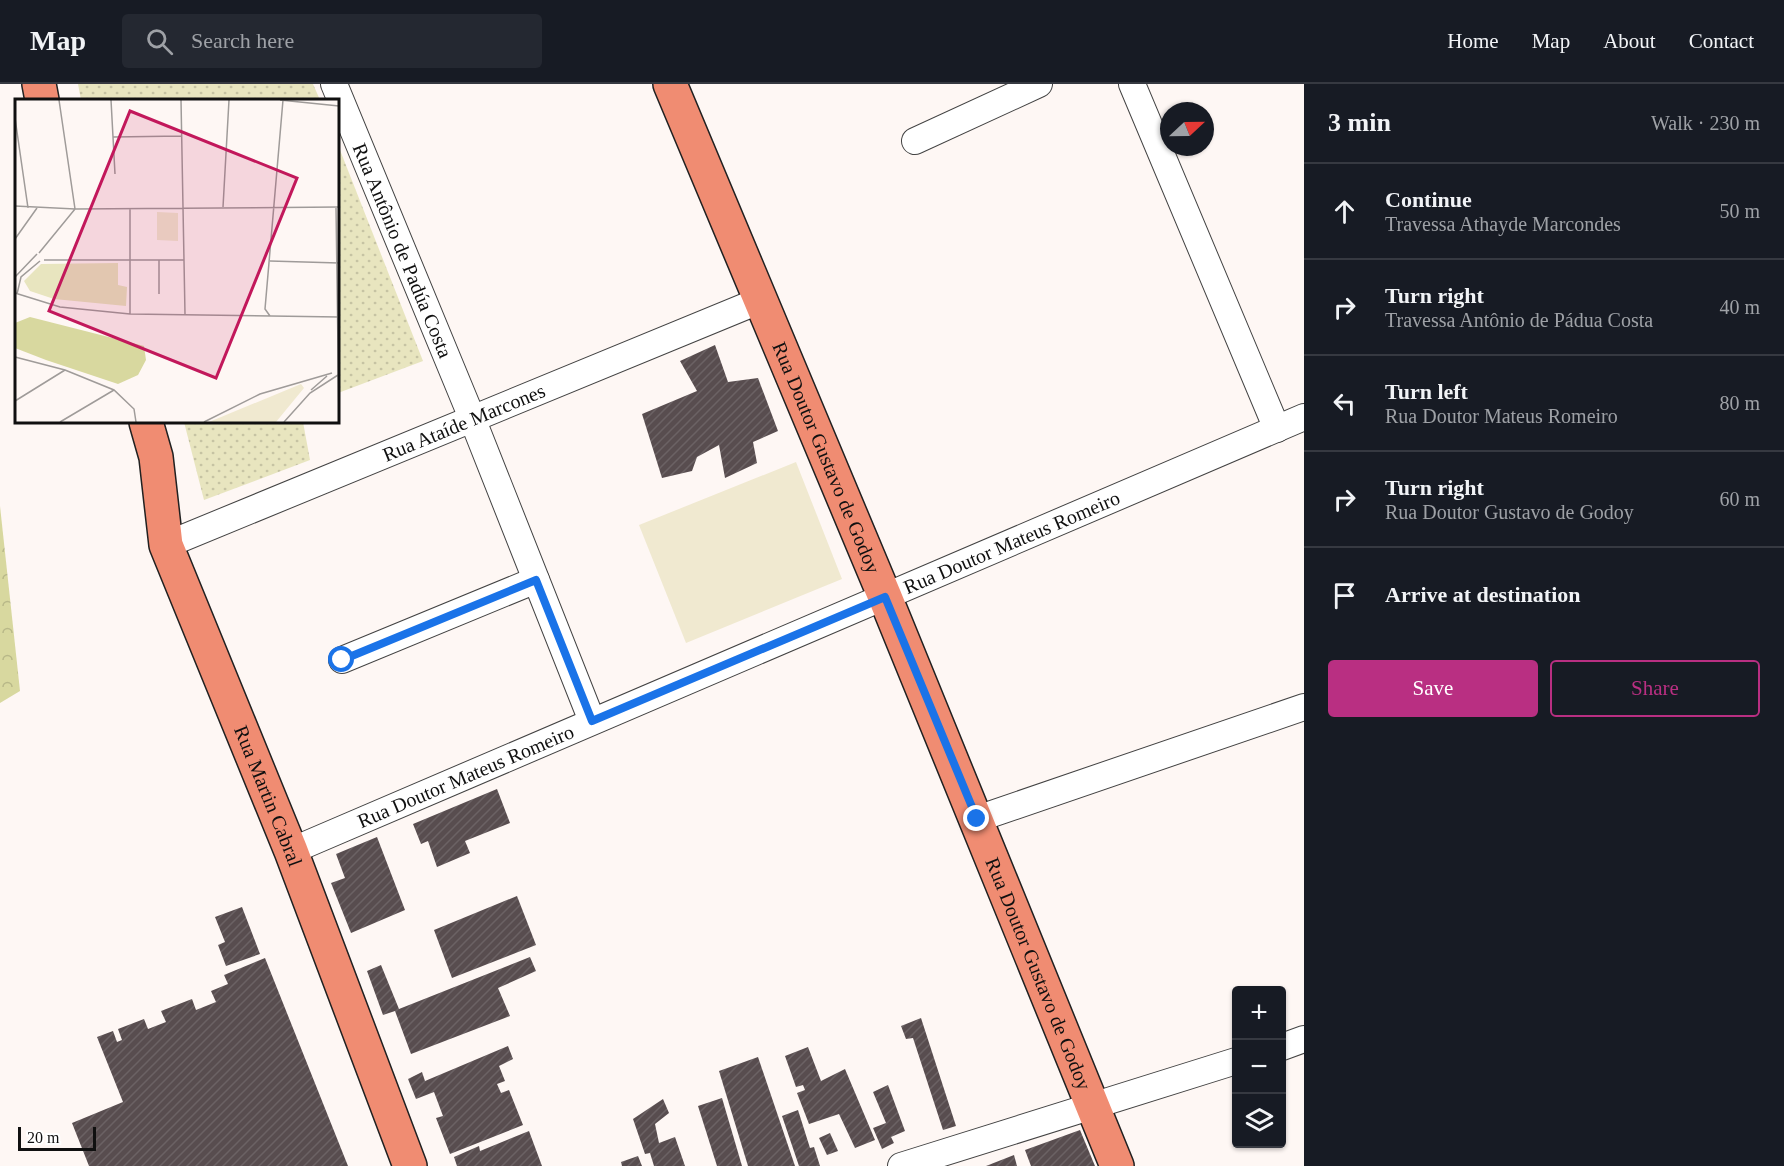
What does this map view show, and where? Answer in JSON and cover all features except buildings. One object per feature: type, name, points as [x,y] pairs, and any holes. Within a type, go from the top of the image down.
[{"type":"main road","points":[[39,84],[42,99]]},
{"type":"main road","name":"Rua Doutor Gustavo de Godoy","points":[[670,84],[977,819],[1117,1166]]},
{"type":"main road","name":"Rua Martin Cabral","points":[[146,423],[156,457],[166,544],[291,851],[410,1166]]},
{"type":"street","name":"Rua Antônio de Padúa Costa","points":[[334,84],[472,418],[592,721]]},
{"type":"street","points":[[915,141],[1039,84]]},
{"type":"street","points":[[1132,84],[1277,429]]},
{"type":"street","name":"Rua Ataíde Marcones","points":[[166,544],[761,300]]},
{"type":"street","name":"Rua Doutor Mateus Romeiro","points":[[291,851],[1304,417]]},
{"type":"street","points":[[342,660],[536,580]]},
{"type":"street","points":[[977,819],[1304,707]]},
{"type":"street","points":[[1286,1045],[1304,1040]]},
{"type":"street","points":[[901,1166],[1232,1062]]},
{"type":"shaded area","points":[[78,84],[313,84],[320,99],[81,99]]},
{"type":"shaded area","points":[[339,148],[423,361],[339,393]]},
{"type":"shaded area","points":[[184,423],[303,423],[310,460],[204,500]]},
{"type":"shaded area","points":[[796,462],[842,579],[686,643],[639,525]]},
{"type":"green space","points":[[0,506],[20,691],[0,703]]},
{"type":"route","points":[[342,660],[536,580],[592,721],[885,597],[977,819]]}]
